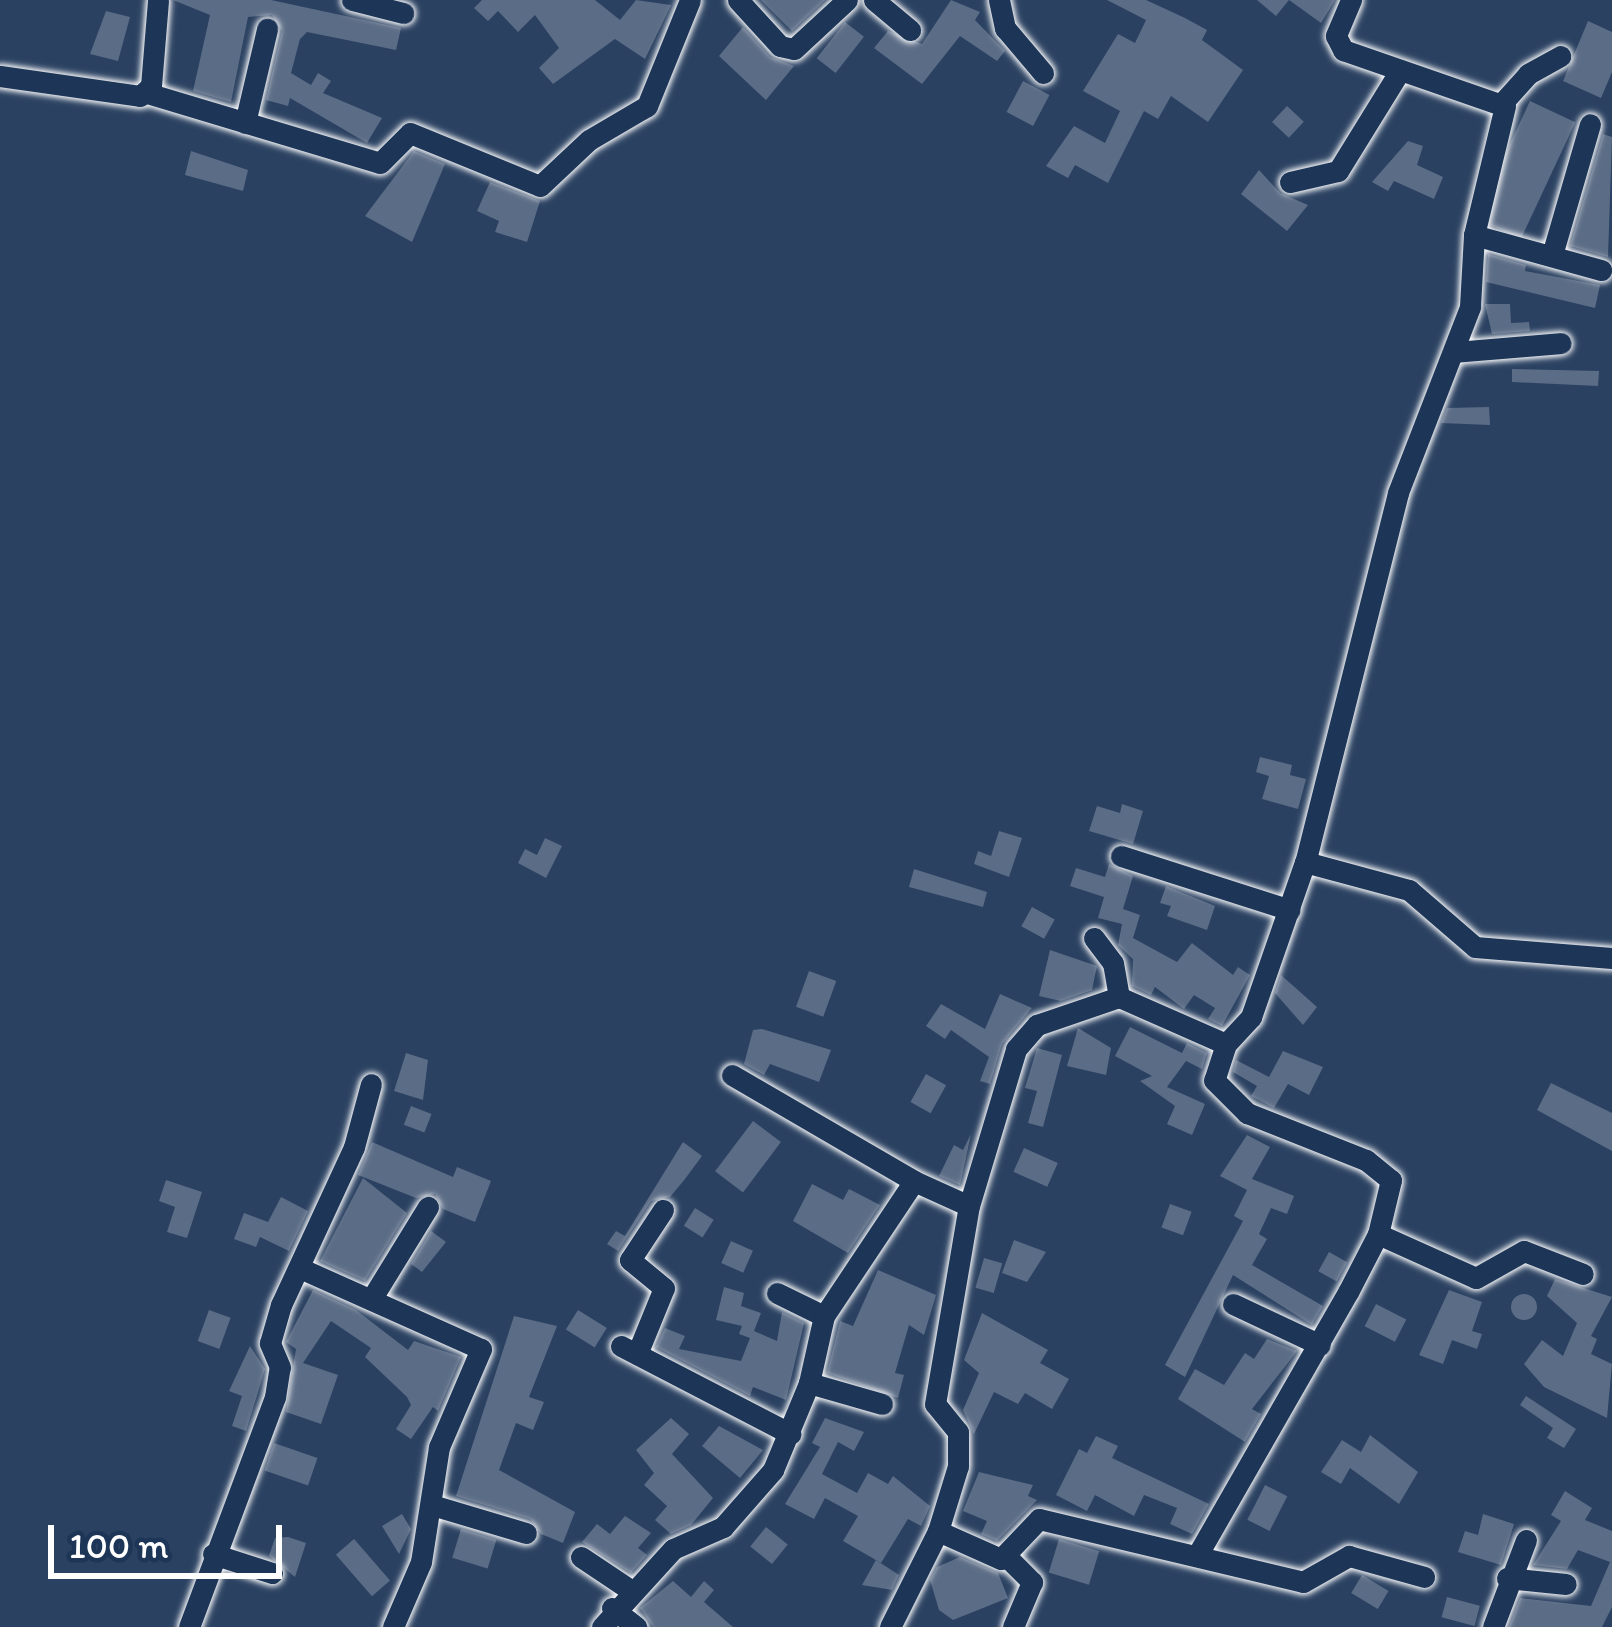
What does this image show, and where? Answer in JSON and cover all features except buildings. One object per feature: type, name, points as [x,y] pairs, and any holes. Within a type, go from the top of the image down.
[{"type":"street","points":[[147,93],[158,0]]},
{"type":"street","points":[[352,0],[404,13]]},
{"type":"street","points":[[0,76],[147,93],[380,163],[410,133],[540,186],[584,144],[647,106],[690,0]]},
{"type":"street","points":[[738,0],[787,49],[803,44],[847,0]]},
{"type":"street","points":[[874,0],[910,30]]},
{"type":"street","points":[[999,0],[1005,28],[1043,73]]},
{"type":"street","points":[[1351,0],[1337,43],[1398,74],[1504,101]]},
{"type":"street","points":[[244,123],[267,29]]},
{"type":"street","points":[[1199,1552],[1320,1345],[1378,1234],[1390,1190],[1386,1171],[1246,1113],[1214,1081],[1226,1044],[1251,1016],[1290,910],[1398,493],[1470,308],[1474,236],[1504,101],[1528,74],[1560,56]]},
{"type":"street","points":[[1290,182],[1338,171],[1398,74]]},
{"type":"street","points":[[1552,255],[1590,124]]},
{"type":"street","points":[[1474,236],[1601,270]]},
{"type":"street","points":[[1454,352],[1561,343]]},
{"type":"street","points":[[1121,856],[1290,910]]},
{"type":"street","points":[[1305,862],[1409,890],[1475,947],[1612,958]]},
{"type":"street","points":[[1094,938],[1113,963],[1119,998]]},
{"type":"street","points":[[890,1627],[938,1532],[958,1466],[958,1432],[935,1404],[970,1206],[1027,1030],[1119,998],[1226,1044]]},
{"type":"street","points":[[732,1075],[914,1180],[970,1206]]},
{"type":"street","points":[[189,1627],[275,1396],[280,1367],[270,1343],[354,1147],[371,1084]]},
{"type":"street","points":[[636,1627],[607,1618],[629,1589],[673,1549],[723,1527],[773,1470],[808,1383],[824,1316],[914,1180]]},
{"type":"street","points":[[372,1298],[428,1207]]},
{"type":"street","points":[[663,1210],[630,1260],[664,1288],[629,1350],[790,1434]]},
{"type":"street","points":[[1378,1234],[1476,1278],[1523,1251],[1583,1274]]},
{"type":"street","points":[[302,1269],[481,1349],[439,1447],[421,1562],[393,1627]]},
{"type":"street","points":[[777,1293],[824,1316]]},
{"type":"street","points":[[1233,1304],[1320,1345]]},
{"type":"street","points":[[808,1383],[882,1404]]},
{"type":"street","points":[[432,1505],[526,1533]]},
{"type":"street","points":[[1006,1556],[1039,1519],[1199,1552],[1303,1582],[1349,1556],[1424,1577]]},
{"type":"street","points":[[938,1532],[1006,1556],[1032,1582],[1013,1627]]},
{"type":"street","points":[[1493,1627],[1507,1578],[1526,1540]]},
{"type":"street","points":[[213,1554],[272,1573]]},
{"type":"street","points":[[580,1557],[629,1589]]},
{"type":"street","points":[[1507,1578],[1566,1584]]}]
